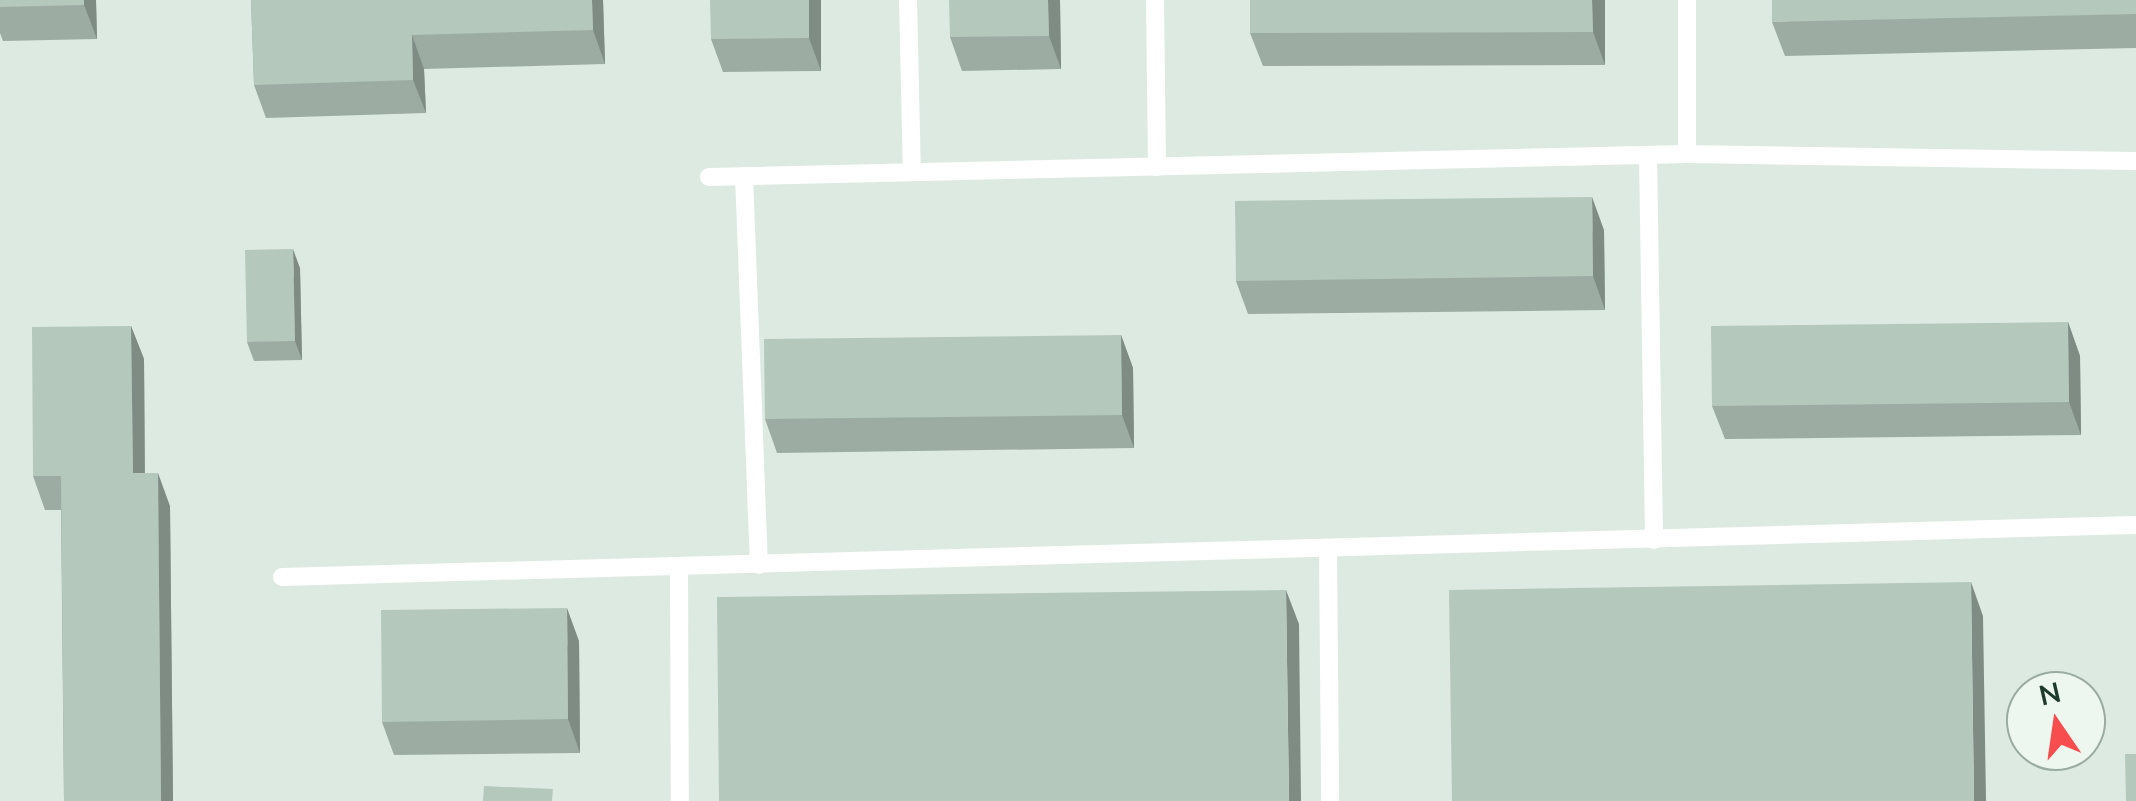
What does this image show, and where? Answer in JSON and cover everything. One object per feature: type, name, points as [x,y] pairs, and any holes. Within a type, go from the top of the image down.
[{"type":"lane","points":[[908,0],[912,172]]},
{"type":"lane","points":[[1154,0],[1157,167]]},
{"type":"lane","points":[[1687,154],[1688,0]]},
{"type":"lane","points":[[709,177],[1687,154],[2136,161]]},
{"type":"lane","points":[[1648,155],[1654,540]]},
{"type":"lane","points":[[744,176],[759,565]]},
{"type":"lane","points":[[282,577],[1328,551],[2136,525]]},
{"type":"lane","points":[[1328,551],[1330,801]]},
{"type":"lane","points":[[679,567],[680,801]]},
{"type":"building","points":[[0,0],[84,0],[84,5],[0,7]]},
{"type":"building","points":[[251,0],[592,0],[593,30],[412,35],[413,80],[254,85]]},
{"type":"building","points":[[710,0],[809,0],[809,38],[711,39]]},
{"type":"building","points":[[949,0],[1048,0],[1049,36],[950,37]]},
{"type":"building","points":[[1250,0],[1592,0],[1593,32],[1250,33]]},
{"type":"building","points":[[1772,0],[2136,0],[2136,14],[1772,22]]},
{"type":"building","points":[[1592,197],[1593,276],[1236,281],[1235,201]]},
{"type":"building","points":[[293,249],[295,341],[247,342],[245,250]]},
{"type":"building","points":[[2068,322],[2069,402],[1712,406],[1711,326]]},
{"type":"building","points":[[131,326],[133,473],[158,473],[161,801],[64,801],[61,476],[33,476],[32,327]]},
{"type":"building","points":[[1121,335],[1122,415],[765,419],[764,339]]},
{"type":"building","points":[[1971,582],[1974,801],[1452,801],[1449,590]]},
{"type":"building","points":[[1286,590],[1289,801],[719,801],[717,597]]},
{"type":"building","points":[[567,608],[568,719],[382,722],[381,610]]},
{"type":"building","points":[[2125,754],[2136,754],[2136,801],[2126,801]]},
{"type":"building","points":[[484,786],[553,789],[552,801],[483,801]]}]
